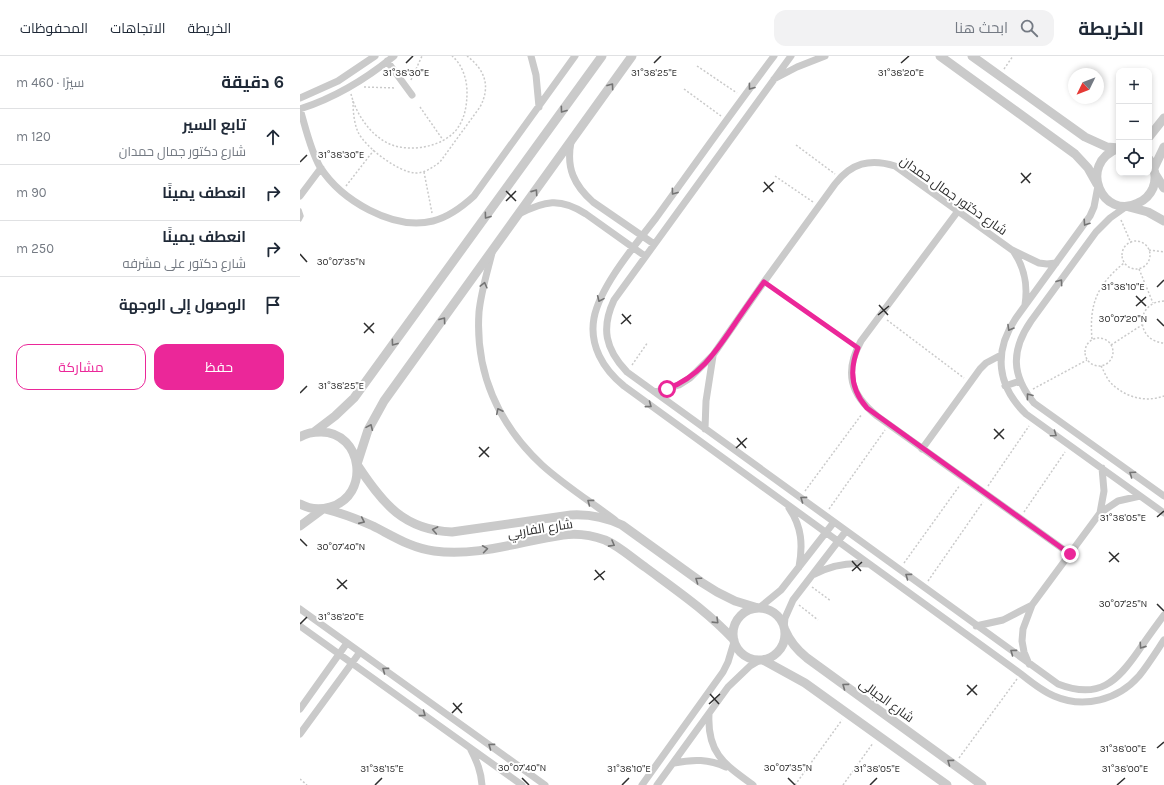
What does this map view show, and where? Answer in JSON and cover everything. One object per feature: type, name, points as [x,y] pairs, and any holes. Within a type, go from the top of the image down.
[{"type":"street","points":[[300,98],[338,81],[375,56]]},
{"type":"street","points":[[394,56],[346,89],[300,109],[310,146],[321,168],[343,191],[367,209],[381,216],[411,223],[433,221],[448,216],[462,207],[474,196],[576,56]]},
{"type":"street","points":[[531,56],[536,75],[539,107]]},
{"type":"street","points":[[300,437],[312,432],[335,416],[354,398],[602,56]]},
{"type":"street","points":[[300,526],[324,509],[343,501],[350,494],[355,486],[357,465],[368,430],[378,411],[632,56]]},
{"type":"street","points":[[774,56],[642,236],[602,294],[597,306],[593,332],[599,357],[606,368],[614,378],[624,386],[1053,696],[1080,702],[1106,698],[1118,693],[1139,676],[1164,640]]},
{"type":"street","points":[[791,56],[772,80],[614,300],[608,313],[606,327],[607,340],[611,352],[618,363],[630,374],[1058,684],[1083,690],[1096,689],[1108,684],[1118,677],[1127,667],[1164,614]]},
{"type":"street","points":[[772,80],[804,64],[825,56]]},
{"type":"street","points":[[939,56],[1075,154],[1088,168],[1106,199],[1112,203],[1148,212],[1164,220]]},
{"type":"street","points":[[972,56],[1085,137],[1107,147],[1116,148]]},
{"type":"street","points":[[387,61],[412,95]]},
{"type":"street","points":[[338,81],[346,89]]},
{"type":"street","points":[[1152,132],[1164,118]]},
{"type":"street","points":[[572,140],[569,154],[570,165],[578,186],[593,202],[654,244]]},
{"type":"street","points":[[1164,147],[1154,171],[1153,189],[1143,201],[1135,205],[1127,206],[1110,218],[1096,232],[1023,332],[1018,344],[1016,356],[1020,381],[1026,393],[1034,403],[1164,496]]},
{"type":"street","points":[[1116,149],[1106,156],[1098,168],[1098,185],[1094,207],[1090,216],[1010,326],[1001,355],[1001,370],[1005,386],[1017,406],[1033,420],[1070,445],[1164,514]]},
{"type":"street","name":"شارع دكتور جمال حمدان","points":[[655,392],[679,385],[690,378],[713,355],[840,177],[848,170],[866,163],[886,163],[895,166],[1012,250],[1039,263],[1056,263]]},
{"type":"street","points":[[1152,166],[1164,188]]},
{"type":"street","points":[[300,196],[321,168]]},
{"type":"street","points":[[518,215],[543,203],[554,202],[566,204],[586,214],[645,256]]},
{"type":"street","points":[[958,211],[880,315],[858,348],[852,366],[853,384],[861,401],[867,408],[888,425],[1070,554]]},
{"type":"street","points":[[493,250],[482,291],[479,312],[481,355],[492,397],[514,434],[532,455],[560,479],[622,525]]},
{"type":"street","name":"شارع دكتور جمال حمدان","points":[[1012,250],[1024,271],[1027,294],[1025,306]]},
{"type":"street","name":"شارع دكتور جمال حمدان","points":[[705,428],[706,401],[713,355]]},
{"type":"street","points":[[922,449],[986,363],[1001,355]]},
{"type":"street","points":[[624,386],[630,374]]},
{"type":"street","points":[[1005,386],[1020,381]]},
{"type":"street","name":"شارع الفاربي","points":[[300,430],[328,433],[342,439],[349,446],[357,465],[377,494],[399,515],[411,523],[438,532],[452,532],[571,515],[584,514],[597,516],[622,525],[717,592],[759,608]]},
{"type":"street","points":[[1100,513],[1104,491],[1102,468]]},
{"type":"street","points":[[1029,664],[1024,652],[1022,640],[1023,629],[1032,605],[1100,513],[1118,501],[1140,496]]},
{"type":"street","name":"شارع الفاربي","points":[[300,504],[313,509],[324,509],[363,522],[406,543],[434,551],[451,553],[486,550],[563,535],[578,534],[592,536],[619,548],[688,598],[712,617],[734,641]]},
{"type":"street","points":[[787,505],[794,516],[801,534],[802,554],[799,567]]},
{"type":"street","points":[[759,608],[781,590],[834,522]]},
{"type":"street","points":[[657,785],[735,680],[750,666],[776,654],[780,649],[783,644],[785,618],[793,600],[846,531]]},
{"type":"street","points":[[811,576],[839,564],[869,564]]},
{"type":"street","points":[[976,626],[1003,620],[1032,605]]},
{"type":"street","points":[[642,785],[723,672],[728,662],[734,641],[733,632],[738,618],[750,610],[759,608],[766,609],[778,616],[785,629]]},
{"type":"street","points":[[300,609],[545,785]]},
{"type":"street","points":[[300,626],[522,785]]},
{"type":"street","name":"شارع الجبالى","points":[[785,629],[788,638],[794,646],[807,658],[982,785]]},
{"type":"street","points":[[734,641],[742,653],[754,659],[762,660],[790,674],[947,785]]},
{"type":"street","points":[[300,710],[347,643]]},
{"type":"street","points":[[300,734],[360,652]]},
{"type":"street","points":[[1040,688],[1047,677]]},
{"type":"street","points":[[709,714],[709,726],[713,744],[722,760],[731,769],[753,785]]},
{"type":"street","points":[[468,747],[478,763],[482,785]]},
{"type":"street","points":[[674,763],[688,760],[703,760],[717,763],[731,769]]},
{"type":"lane","points":[[300,210],[302,216],[300,220]]},
{"type":"path","points":[[364,87],[407,88],[422,56]]},
{"type":"path","points":[[346,89],[363,121],[379,138],[391,145],[404,148],[418,148],[431,145],[443,140],[457,129],[465,111],[467,88],[465,75],[452,56]]},
{"type":"path","points":[[352,99],[358,132],[365,142],[405,171],[414,173],[424,172],[433,168],[440,162],[484,100],[486,92],[484,76],[473,61],[466,56]]},
{"type":"path","points":[[999,75],[1013,56]]},
{"type":"path","points":[[697,66],[743,97]]},
{"type":"path","points":[[684,89],[727,120]]},
{"type":"path","points":[[420,107],[443,140]]},
{"type":"path","points":[[796,145],[840,177]]},
{"type":"path","points":[[343,191],[374,150]]},
{"type":"path","points":[[424,172],[433,221]]},
{"type":"path","points":[[775,176],[819,206]]},
{"type":"path","points":[[1118,212],[1131,242]]},
{"type":"path","points":[[1131,242],[1143,243],[1149,250],[1149,262],[1139,269],[1131,268],[1124,263],[1123,251],[1131,242]]},
{"type":"path","points":[[1149,250],[1164,252]]},
{"type":"path","points":[[1092,339],[1091,322],[1093,304],[1100,288],[1111,274],[1124,263]]},
{"type":"path","points":[[1139,269],[1153,304]]},
{"type":"path","points":[[764,282],[858,348]]},
{"type":"path","points":[[1164,301],[1153,304],[1145,311],[1142,326],[1149,338],[1158,343],[1164,343]]},
{"type":"path","points":[[880,315],[970,383]]},
{"type":"path","points":[[1111,345],[1142,326]]},
{"type":"path","points":[[1103,338],[1111,345],[1112,352],[1110,360],[1105,364],[1101,366],[1093,365],[1087,360],[1085,356],[1085,348],[1086,344],[1092,339],[1103,338]]},
{"type":"path","points":[[630,374],[648,342]]},
{"type":"path","points":[[1026,393],[1087,360]]},
{"type":"path","points":[[1101,366],[1109,381],[1123,392],[1139,399],[1156,399],[1164,396]]},
{"type":"path","points":[[801,498],[867,408]]},
{"type":"path","points":[[923,587],[1033,420]]},
{"type":"path","points":[[824,515],[888,425]]},
{"type":"path","points":[[1020,519],[1070,445]]},
{"type":"path","points":[[899,569],[964,479]]},
{"type":"path","points":[[806,582],[831,601]]},
{"type":"path","points":[[793,600],[818,620]]},
{"type":"path","points":[[954,765],[1021,674]]},
{"type":"path","points":[[795,785],[847,713]]},
{"type":"path","points":[[842,785],[878,735]]},
{"type":"path","points":[[300,780],[308,785]]},
{"type":"route","points":[[667,389],[679,385],[690,378],[713,355],[764,282],[858,348],[852,366],[853,384],[856,393],[867,408],[1070,554]]}]
